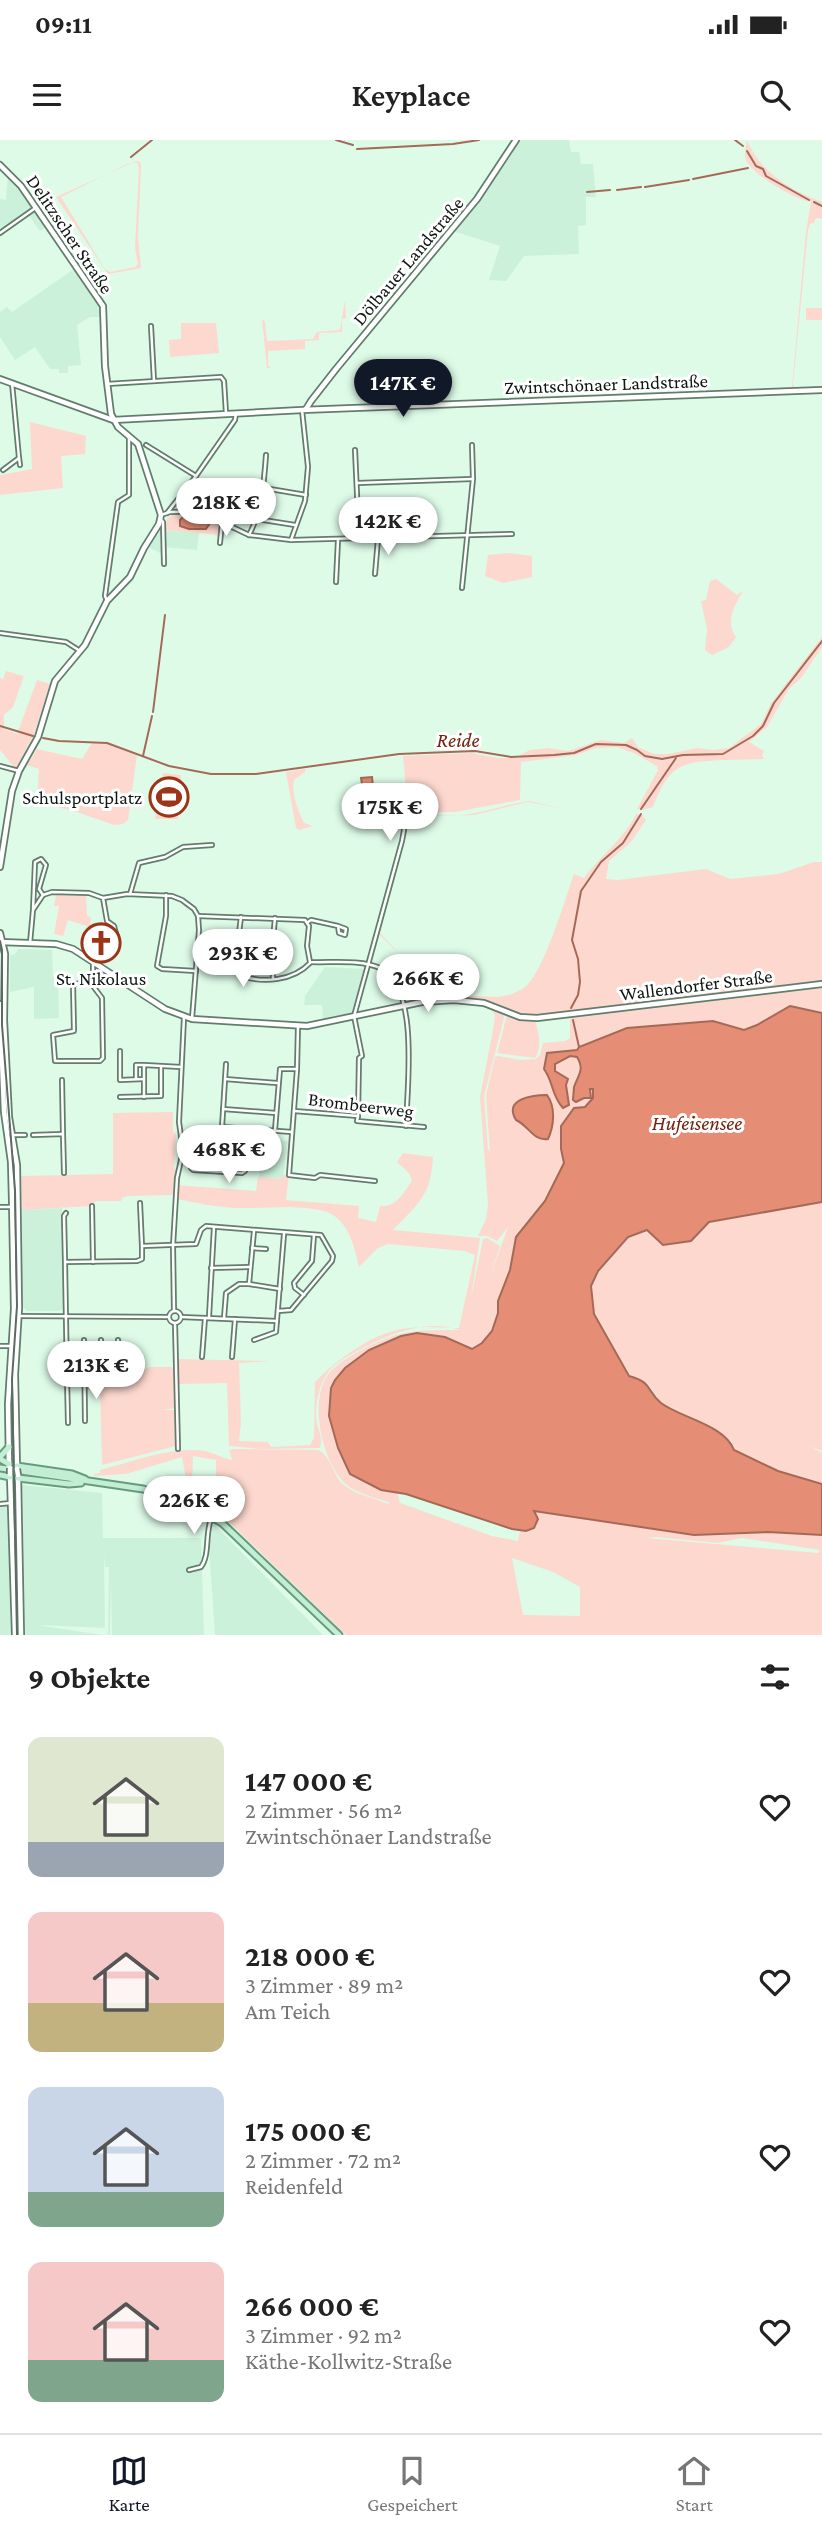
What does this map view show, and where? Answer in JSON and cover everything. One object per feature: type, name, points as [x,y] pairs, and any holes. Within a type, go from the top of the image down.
[{"type":"main road","name":"Dölbauer Landstraße","points":[[304,410],[480,196],[516,140]]},
{"type":"main road","name":"Delitzscher Straße","points":[[0,165],[18,182],[103,306],[107,384],[113,420]]},
{"type":"main road","points":[[0,379],[39,396],[113,420],[140,447],[161,518],[130,577],[107,601],[92,634],[55,681],[38,737],[19,771],[10,798],[0,867]]},
{"type":"main road","name":"Zwintschönaer Landstraße","points":[[113,420],[226,413],[822,390]]},
{"type":"main road","points":[[0,861],[2,855]]},
{"type":"main road","points":[[0,933],[5,985],[9,1135],[17,1165],[15,1374],[21,1635]]},
{"type":"main road","points":[[2,942],[19,943]]},
{"type":"main road","points":[[5,985],[8,946],[19,943]]},
{"type":"main road","name":"Wallendorfer Straße","points":[[19,943],[67,946],[165,1009],[184,1017],[298,1026],[439,1000],[475,1001],[527,1018],[822,984]]},
{"type":"main road","points":[[0,1004],[3,1129],[9,1135]]},
{"type":"main road","points":[[15,1346],[8,1404],[15,1635]]},
{"type":"main road","points":[[9,1447],[0,1458],[10,1470],[69,1484],[91,1482]]},
{"type":"main road","points":[[0,1468],[156,1492],[188,1503],[213,1516],[237,1535],[339,1635]]},
{"type":"main road","points":[[0,1475],[10,1470],[72,1474],[91,1482]]},
{"type":"street","points":[[0,233],[36,208]]},
{"type":"street","points":[[151,326],[154,381]]},
{"type":"street","points":[[107,384],[221,377],[224,382],[226,413]]},
{"type":"street","points":[[12,382],[20,465]]},
{"type":"street","points":[[291,540],[306,495],[308,467],[304,410]]},
{"type":"street","points":[[164,565],[161,518],[197,476],[235,420],[236,413]]},
{"type":"street","points":[[107,601],[105,596],[118,502],[129,495],[129,436]]},
{"type":"street","points":[[146,444],[197,476]]},
{"type":"street","points":[[462,588],[473,479],[472,445]]},
{"type":"street","points":[[355,450],[359,538]]},
{"type":"street","points":[[249,536],[257,519],[266,455]]},
{"type":"street","points":[[4,470],[19,458]]},
{"type":"street","points":[[356,483],[473,479]]},
{"type":"street","points":[[263,488],[306,495]]},
{"type":"street","points":[[167,513],[208,511],[249,536],[291,540],[512,534]]},
{"type":"street","points":[[257,519],[296,525]]},
{"type":"street","points":[[220,543],[222,520]]},
{"type":"street","points":[[375,574],[378,538]]},
{"type":"street","points":[[336,582],[338,540]]},
{"type":"street","points":[[0,633],[66,642],[80,651]]},
{"type":"street","points":[[0,766],[19,771]]},
{"type":"street","points":[[358,1116],[359,1058],[362,1056],[354,1016],[402,841],[404,830],[401,817]]},
{"type":"street","points":[[130,894],[139,863],[165,857],[183,847],[212,845]]},
{"type":"street","points":[[30,943],[36,862],[39,859],[46,865],[39,889],[44,895]]},
{"type":"street","points":[[33,910],[44,895],[52,892],[82,893],[103,898],[130,894],[166,895],[189,904],[198,916],[192,1019]]},
{"type":"street","points":[[166,895],[166,916],[157,966],[162,970],[196,971]]},
{"type":"street","points":[[103,898],[106,917],[114,926],[117,937]]},
{"type":"street","points":[[198,916],[275,918],[308,922],[311,920],[338,926]]},
{"type":"street","points":[[241,917],[239,972],[244,977],[297,975],[310,962],[369,965],[381,968],[397,982],[409,1041],[406,1126]]},
{"type":"street","points":[[273,978],[275,918]]},
{"type":"street","points":[[308,922],[307,958],[310,962]]},
{"type":"street","points":[[93,961],[94,989],[102,998],[103,1059],[55,1061],[53,1035],[74,1031],[74,984],[93,982]]},
{"type":"street","points":[[169,1317],[174,1311],[176,1184],[183,1146],[179,1122],[184,1017]]},
{"type":"street","points":[[298,1026],[289,1175],[315,1178],[320,1175],[375,1181]]},
{"type":"street","points":[[120,1051],[120,1080],[144,1079]]},
{"type":"street","points":[[183,1146],[215,1148],[219,1144],[226,1064]]},
{"type":"street","points":[[136,1079],[136,1065],[181,1067]]},
{"type":"street","points":[[144,1065],[144,1097]]},
{"type":"street","points":[[120,1097],[161,1096],[161,1067]]},
{"type":"street","points":[[275,1130],[281,1068],[297,1069]]},
{"type":"street","points":[[225,1079],[279,1083]]},
{"type":"street","points":[[62,1080],[64,1173]]},
{"type":"street","points":[[223,1110],[277,1113]]},
{"type":"street","name":"Brombeerweg","points":[[294,1111],[358,1116],[358,1121],[424,1127]]},
{"type":"street","points":[[222,1127],[292,1132]]},
{"type":"street","points":[[193,1147],[193,1170],[242,1173],[245,1171],[246,1153],[239,1145],[241,1128]]},
{"type":"street","points":[[33,1135],[63,1134]]},
{"type":"street","points":[[9,1135],[25,1135]]},
{"type":"street","points":[[65,1262],[142,1259],[140,1203]]},
{"type":"street","points":[[92,1206],[93,1262]]},
{"type":"street","points":[[0,1207],[15,1207]]},
{"type":"street","points":[[66,1213],[68,1423]]},
{"type":"street","points":[[142,1246],[196,1244],[201,1230],[206,1226],[321,1236],[333,1256],[332,1261],[291,1310],[278,1311]]},
{"type":"street","points":[[202,1357],[214,1227]]},
{"type":"street","points":[[249,1284],[254,1230]]},
{"type":"street","points":[[254,1340],[276,1332],[284,1233]]},
{"type":"street","points":[[303,1295],[295,1288],[295,1283],[312,1261],[314,1235]]},
{"type":"street","points":[[252,1248],[266,1249]]},
{"type":"street","points":[[211,1268],[250,1268]]},
{"type":"street","points":[[224,1318],[226,1293],[239,1283],[280,1289]]},
{"type":"street","points":[[174,1311],[181,1317]]},
{"type":"street","points":[[16,1316],[169,1317]]},
{"type":"street","points":[[169,1317],[170,1321],[175,1323]]},
{"type":"street","points":[[181,1317],[277,1321]]},
{"type":"street","points":[[175,1323],[179,1322],[181,1317]]},
{"type":"street","points":[[232,1357],[235,1318]]},
{"type":"street","points":[[175,1323],[178,1449]]},
{"type":"street","points":[[84,1340],[85,1421]]},
{"type":"street","points":[[101,1340],[102,1377]]},
{"type":"street","points":[[118,1340],[118,1377]]},
{"type":"street","points":[[0,1346],[15,1346]]},
{"type":"street","points":[[67,1378],[125,1378]]},
{"type":"street","points":[[0,1504],[11,1503]]},
{"type":"street","points":[[189,1570],[201,1567],[206,1559],[206,1532],[213,1516]]},
{"type":"shaded area","points":[[520,140],[569,140],[571,152],[579,152],[581,164],[593,164],[596,197],[586,197],[586,225],[578,226],[579,254],[524,256],[506,281],[489,280],[500,246],[453,231],[483,196]]},
{"type":"shaded area","points":[[747,140],[759,161],[777,178],[822,202],[822,219],[816,218],[808,230],[793,384],[795,388],[822,389],[795,389],[792,387],[806,232],[811,202],[776,186],[751,168],[745,157]]},
{"type":"shaded area","points":[[136,161],[140,162],[141,166],[138,237],[141,268],[108,274],[56,197],[106,174],[61,197],[105,269],[110,272],[135,267],[138,264],[135,248],[139,168],[137,162],[131,163]]},
{"type":"shaded area","points":[[8,175],[16,182],[46,227],[40,231],[27,213],[2,229],[0,226],[0,199],[6,200]]},
{"type":"shaded area","points":[[74,269],[98,303],[101,317],[90,317],[77,325],[81,365],[68,366],[68,373],[59,373],[59,369],[50,369],[35,347],[15,360],[0,337],[0,312],[7,307],[12,312]]},
{"type":"shaded area","points":[[345,300],[346,318],[342,319],[342,332],[319,333],[319,340],[305,341],[305,349],[268,351],[268,366],[271,368],[267,368],[262,319],[265,322],[267,341],[313,339],[317,332],[340,330]]},
{"type":"shaded area","points":[[806,308],[822,308],[822,320],[806,320]]},
{"type":"shaded area","points":[[181,323],[216,323],[219,353],[170,357],[169,340],[181,339]]},
{"type":"shaded area","points":[[30,422],[86,436],[85,454],[61,456],[63,488],[0,495],[0,475],[32,469]]},
{"type":"shaded area","points":[[209,512],[218,519],[219,535],[165,530],[167,519],[174,514]]},
{"type":"shaded area","points":[[160,530],[199,533],[197,550],[163,547],[162,554],[148,547]]},
{"type":"shaded area","points":[[509,553],[532,556],[532,577],[503,583],[485,576],[488,555]]},
{"type":"shaded area","points":[[716,579],[737,595],[743,591],[731,620],[736,637],[729,647],[712,655],[705,650],[707,629],[701,601],[706,600],[710,581]]},
{"type":"shaded area","points":[[822,637],[822,647],[802,677],[789,689],[767,727],[749,742],[764,751],[764,759],[688,764],[672,773],[665,781],[653,807],[637,809],[658,770],[657,766],[634,753],[616,747],[596,748],[576,755],[521,762],[520,800],[455,812],[408,812],[403,756],[471,753],[498,758],[520,758],[520,755],[530,750],[548,748],[568,751],[601,740],[624,743],[632,738],[638,747],[654,754],[697,748],[729,748],[761,724],[771,703]]},
{"type":"shaded area","points":[[6,671],[24,676],[13,707],[4,715],[4,729],[17,734],[37,680],[50,684],[34,734],[17,767],[14,767],[0,750],[0,678],[3,679]]},
{"type":"shaded area","points":[[92,743],[107,743],[137,755],[128,820],[123,824],[114,825],[37,802],[39,769],[27,765],[37,749],[82,759]]},
{"type":"shaded area","points":[[306,771],[294,780],[293,791],[304,823],[313,826],[299,830],[296,828],[286,772]]},
{"type":"shaded area","name":"Schulsportplatz","points":[[163,773],[181,775],[178,819],[155,819]]},
{"type":"shaded area","points":[[529,801],[566,809],[528,802],[474,815],[458,816]]},
{"type":"shaded area","points":[[636,814],[642,815],[646,820],[631,842],[609,861],[606,879],[618,880],[706,869],[730,879],[779,874],[814,862],[822,862],[822,982],[525,1016],[494,1004],[471,999],[404,1002],[427,998],[420,979],[409,964],[424,980],[430,994],[497,997],[521,990],[541,964],[574,874],[584,878],[625,832]]},
{"type":"shaded area","points":[[413,817],[409,820],[380,933],[402,957],[378,933],[408,819]]},
{"type":"shaded area","points":[[56,895],[86,896],[87,915],[91,918],[90,927],[68,920],[63,936],[54,934],[59,906],[54,906]]},
{"type":"shaded area","points":[[18,949],[52,950],[53,977],[58,977],[59,1018],[34,1019],[34,987],[10,992],[10,955],[15,954]]},
{"type":"shaded area","points":[[325,967],[365,969],[352,1013],[323,1019],[322,1005],[304,1005],[305,996]]},
{"type":"shaded area","points":[[822,986],[822,1013],[790,1006],[744,1030],[713,1021],[627,1028],[579,1047],[578,1050],[547,1053],[544,1069],[556,1099],[563,1108],[568,1097],[565,1077],[554,1071],[555,1064],[570,1056],[577,1057],[580,1065],[573,1100],[591,1098],[589,1089],[592,1088],[593,1098],[561,1149],[564,1163],[545,1201],[516,1237],[510,1270],[498,1301],[498,1313],[492,1331],[482,1343],[472,1349],[445,1337],[417,1333],[345,1368],[331,1388],[381,1490],[397,1492],[400,1503],[492,1536],[518,1541],[520,1530],[534,1528],[538,1519],[533,1510],[694,1535],[768,1532],[822,1535],[822,1635],[346,1635],[223,1516],[228,1484],[216,1481],[216,1460],[193,1456],[192,1482],[187,1484],[182,1457],[126,1474],[94,1476],[100,1473],[100,1470],[179,1451],[205,1451],[232,1460],[229,1450],[235,1449],[318,1450],[325,1455],[345,1486],[390,1505],[348,1486],[331,1463],[325,1448],[319,1414],[319,1398],[323,1384],[330,1372],[341,1362],[387,1338],[420,1331],[460,1330],[450,1328],[459,1328],[475,1255],[465,1251],[388,1244],[378,1248],[359,1267],[348,1232],[333,1215],[313,1209],[236,1208],[192,1202],[177,1199],[176,1185],[256,1191],[258,1177],[282,1179],[283,1175],[289,1175],[286,1200],[359,1206],[358,1218],[376,1222],[380,1206],[395,1202],[412,1181],[409,1173],[397,1162],[403,1153],[433,1157],[432,1170],[422,1198],[393,1230],[480,1238],[471,1298],[483,1239],[487,1238],[500,1246],[489,1279],[508,1227],[497,1241],[487,1236],[478,1236],[486,1219],[488,1205],[480,1097],[494,1025],[494,1008],[519,1018],[535,1020],[539,1045],[535,1058],[497,1053],[507,1015],[505,1014],[484,1096],[490,1152],[486,1095],[495,1057],[536,1059],[543,1043],[570,1038],[570,1016]],"holes":[[[552,1102],[552,1131],[548,1139],[537,1138],[512,1114]],[[647,1538],[718,1543],[742,1538],[820,1550],[818,1553]],[[512,1558],[553,1572],[580,1587],[580,1616],[523,1615]]]},
{"type":"shaded area","points":[[173,1112],[173,1132],[176,1134],[174,1169],[177,1169],[174,1195],[127,1196],[121,1201],[96,1201],[90,1206],[22,1210],[21,1176],[113,1174],[113,1113]]},
{"type":"shaded area","points":[[262,1139],[288,1141],[283,1179],[259,1177]]},
{"type":"shaded area","points":[[822,1202],[822,1451],[810,1446],[822,1453],[822,1484],[778,1471],[734,1450],[731,1441],[661,1403],[648,1384],[629,1376],[594,1314],[591,1286],[598,1271],[628,1237],[647,1230],[663,1245],[691,1241],[709,1222]]},
{"type":"shaded area","points":[[62,1208],[64,1308],[59,1311],[27,1311],[22,1306],[22,1210]]},
{"type":"shaded area","points":[[422,1327],[377,1341],[336,1364],[329,1371],[320,1387],[316,1407],[320,1448],[260,1449],[229,1446],[227,1383],[177,1384],[177,1359],[271,1361],[239,1363],[239,1441],[268,1442],[271,1447],[310,1445],[314,1438],[315,1382],[346,1355],[371,1340],[396,1330]]},
{"type":"shaded area","points":[[150,1367],[172,1367],[174,1371],[175,1408],[163,1410],[175,1410],[176,1446],[102,1465],[100,1389],[85,1390],[85,1380],[129,1380],[129,1376],[120,1374]]},
{"type":"shaded area","points":[[22,1485],[102,1493],[103,1538],[201,1538],[204,1635],[112,1635],[111,1578],[108,1635],[109,1567],[105,1567],[104,1554],[105,1628],[36,1625],[103,1635],[25,1635]]},
{"type":"shaded area","points":[[7,1503],[11,1635],[0,1635],[0,1504]]},
{"type":"shaded area","points":[[214,1524],[323,1635],[215,1635],[208,1531]]},
{"type":"water","points":[[204,515],[210,523],[206,529],[180,526],[180,520],[184,516]]},
{"type":"water","points":[[372,777],[374,796],[364,797],[361,778]]},
{"type":"water","name":"Hufeisensee","points":[[790,1006],[822,1013],[822,1202],[709,1222],[691,1241],[663,1245],[647,1230],[628,1237],[598,1271],[591,1286],[594,1314],[629,1376],[646,1384],[661,1403],[722,1434],[734,1450],[778,1471],[822,1484],[822,1535],[768,1532],[694,1535],[534,1511],[538,1519],[534,1528],[526,1531],[512,1529],[406,1494],[381,1490],[350,1474],[338,1448],[329,1416],[331,1388],[345,1368],[369,1350],[401,1336],[417,1333],[445,1337],[472,1349],[482,1343],[492,1331],[498,1313],[498,1301],[510,1270],[516,1237],[545,1201],[564,1163],[561,1126],[574,1108],[585,1107],[593,1098],[593,1089],[590,1089],[591,1098],[576,1102],[573,1100],[580,1065],[577,1057],[570,1056],[555,1064],[555,1071],[568,1079],[566,1085],[569,1105],[563,1108],[544,1069],[547,1053],[577,1050],[627,1028],[713,1021],[744,1030]]},
{"type":"water","points":[[547,1095],[552,1105],[553,1123],[548,1139],[543,1139],[516,1120],[513,1107],[527,1097]]},
{"type":"waterway","points":[[131,157],[152,140]]},
{"type":"waterway","points":[[336,140],[353,145]]},
{"type":"waterway","points":[[357,149],[479,140]]},
{"type":"waterway","points":[[735,140],[743,146]]},
{"type":"waterway","points":[[747,151],[766,176],[809,200]]},
{"type":"waterway","points":[[693,179],[748,168]]},
{"type":"waterway","points":[[645,187],[689,180]]},
{"type":"waterway","points":[[617,190],[641,187]]},
{"type":"waterway","points":[[587,192],[610,190]]},
{"type":"waterway","points":[[814,202],[822,206]]},
{"type":"waterway","points":[[153,712],[165,615]]},
{"type":"waterway","name":"Reide","points":[[43,738],[107,743],[169,766],[211,774],[256,774],[399,754],[475,751],[511,757],[554,755],[574,753],[596,744],[626,745],[645,756],[662,759],[683,755],[723,754],[753,736],[763,726],[774,703],[822,641]]},
{"type":"waterway","points":[[143,756],[152,716]]},
{"type":"waterway","name":"Reide","points":[[0,726],[33,736]]},
{"type":"waterway","points":[[641,809],[676,758]]},
{"type":"waterway","points":[[571,1008],[578,995],[580,982],[578,959],[572,940],[581,891],[601,862],[623,843],[641,814]]},
{"type":"waterway","points":[[573,1020],[579,1047]]},
{"type":"tram line","points":[[0,941],[2,1025],[15,1190],[17,1306],[12,1379],[17,1635]]},
{"type":"place","name":"Schulsportplatz","points":[[169,797]]},
{"type":"place","name":"St. Nikolaus","points":[[101,943]]}]
